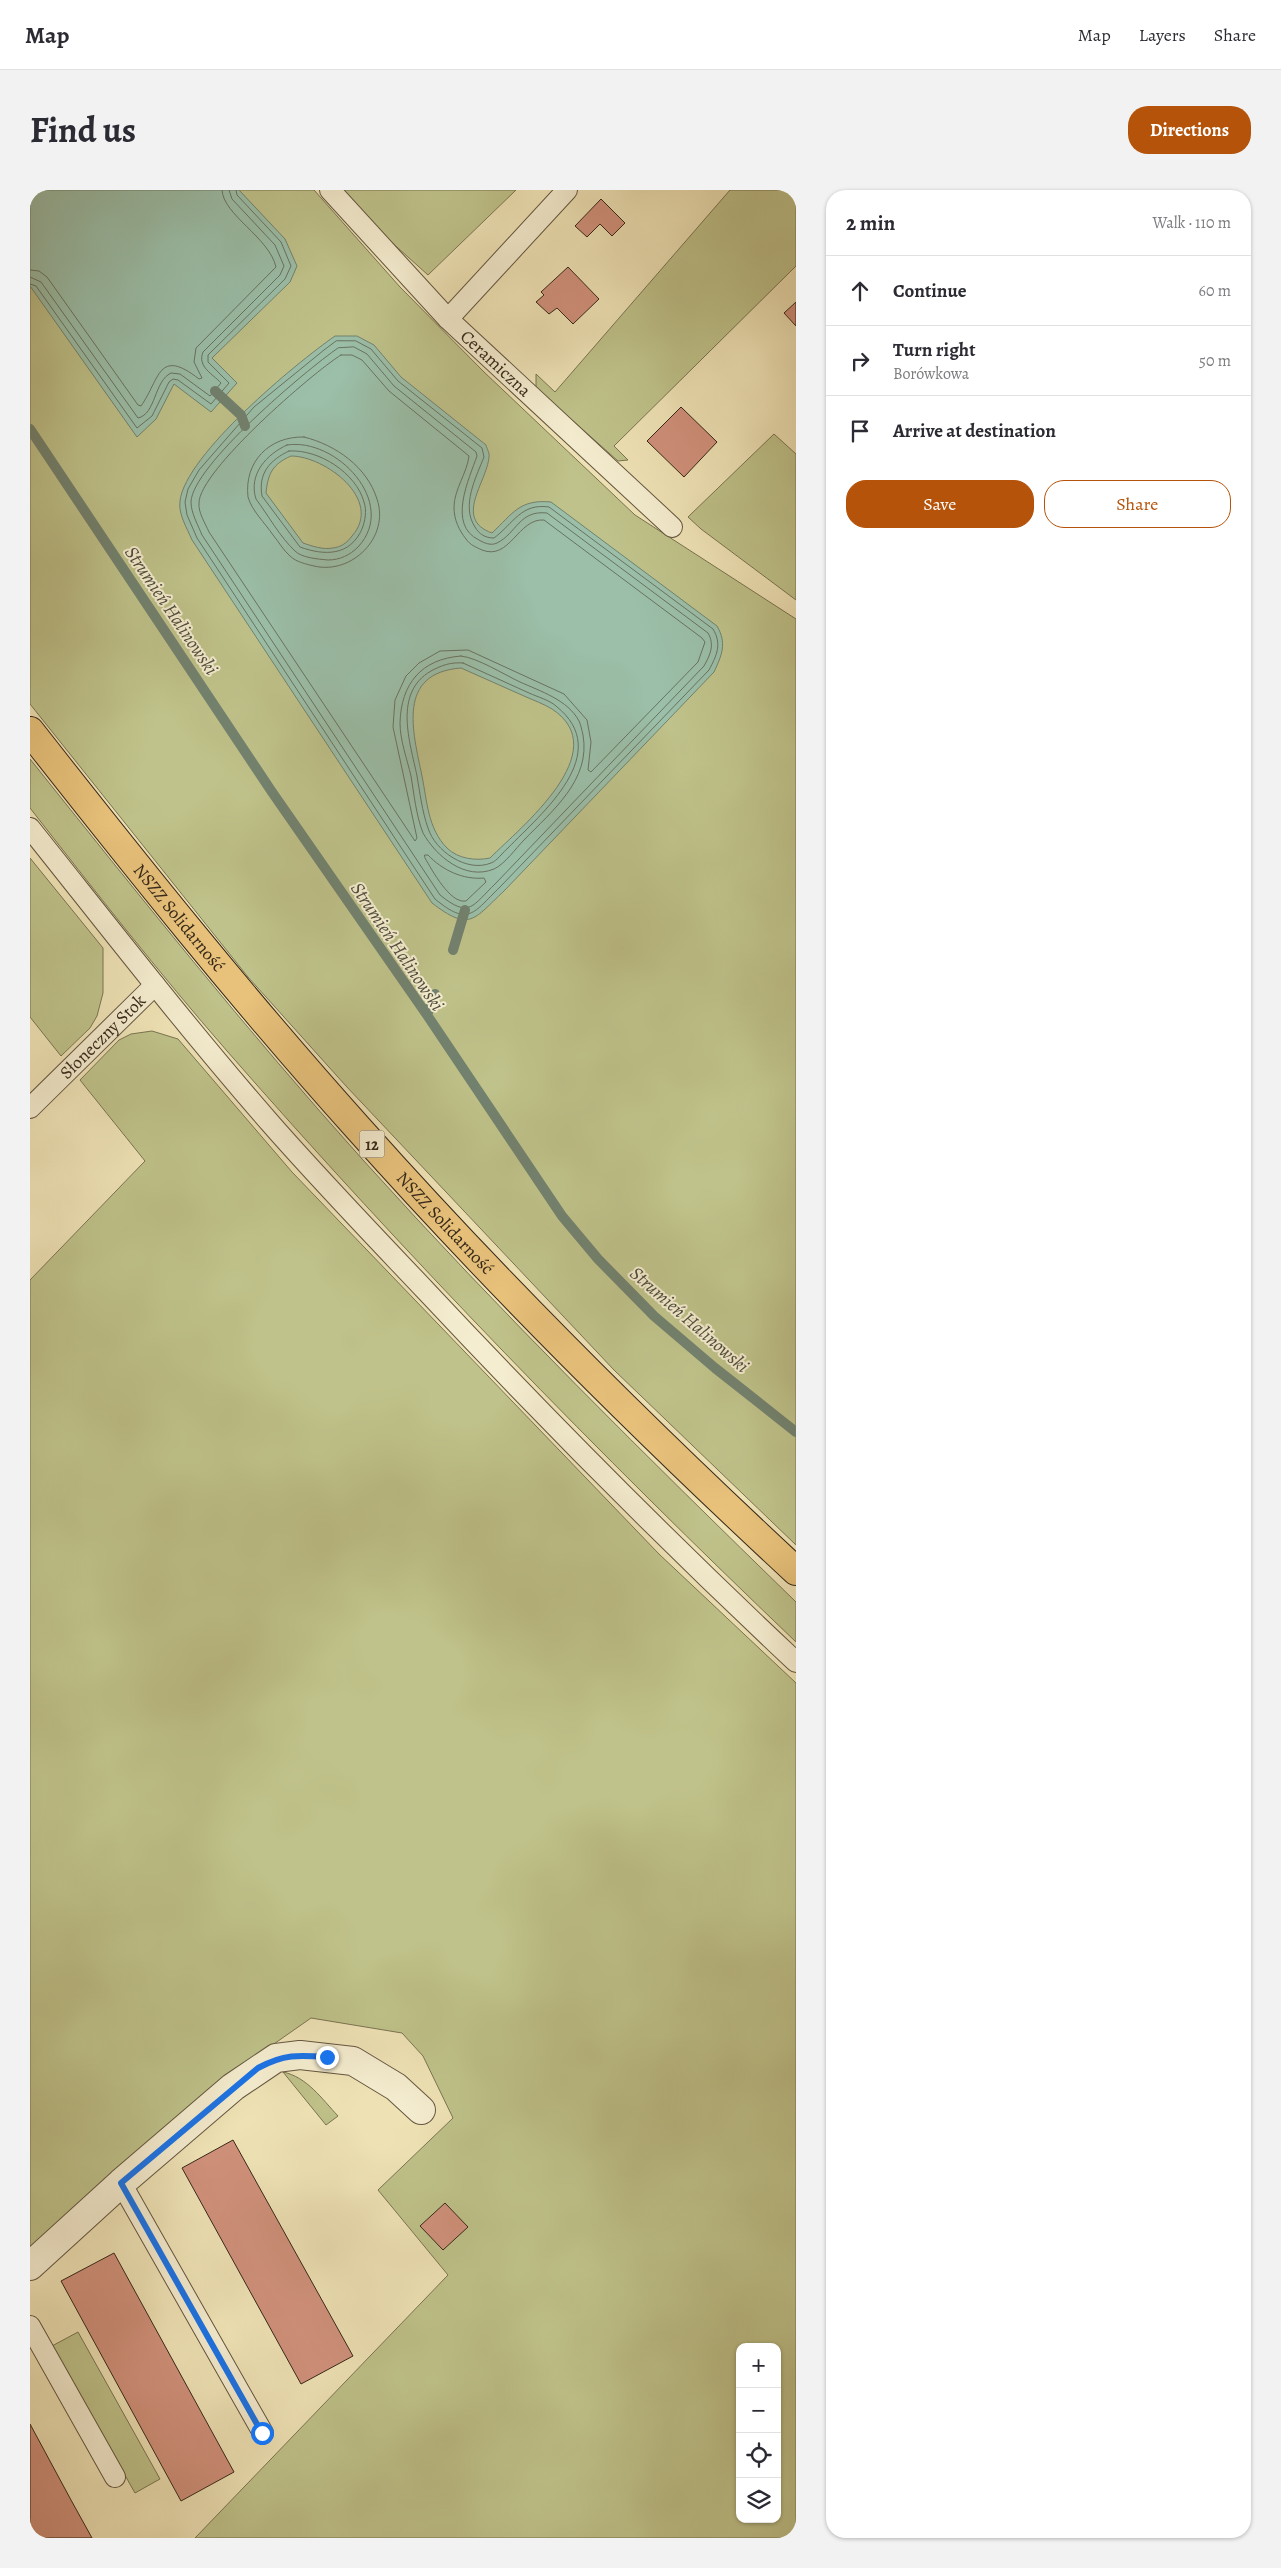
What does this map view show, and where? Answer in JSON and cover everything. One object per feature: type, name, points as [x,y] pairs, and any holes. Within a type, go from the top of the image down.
[{"type":"main road","name":"NSZZ Solidarność","points":[[30,731],[221,969],[358,1128],[550,1332],[680,1461],[796,1571]]},
{"type":"street","points":[[30,2266],[121,2183],[233,2087],[276,2058],[300,2055],[353,2061],[396,2088],[421,2110]]},
{"type":"lane","name":"Ceramiczna","points":[[330,190],[448,319],[672,527]]},
{"type":"lane","points":[[448,319],[566,190]]},
{"type":"lane","points":[[30,828],[155,985],[271,1125],[492,1362],[746,1616],[796,1662]]},
{"type":"lane","name":"Słoneczny Stok","points":[[30,1108],[155,985]]},
{"type":"lane","points":[[121,2183],[262,2433]]},
{"type":"lane","points":[[30,2326],[115,2478]]},
{"type":"shaded area","points":[[30,190],[314,190],[400,287],[484,372],[635,515],[796,619],[796,1545],[614,1370],[346,1086],[248,977],[30,704]]},
{"type":"shaded area","points":[[342,190],[516,190],[428,275],[378,230]]},
{"type":"shaded area","points":[[730,190],[796,190],[796,266],[614,446],[628,460],[618,461],[536,388],[536,374],[555,392]]},
{"type":"shaded area","points":[[774,434],[796,454],[796,600],[701,529],[688,517]]},
{"type":"shaded area","points":[[30,759],[235,1012],[363,1160],[522,1329],[685,1494],[796,1602],[796,1642],[649,1499],[505,1353],[364,1204],[227,1051],[152,961],[30,808]]},
{"type":"shaded area","points":[[30,858],[103,948],[103,993],[97,1016],[90,1028],[61,1056],[30,1017]]},
{"type":"shaded area","points":[[152,1031],[178,1039],[292,1172],[659,1554],[796,1683],[796,2538],[195,2538],[448,2275],[378,2190],[453,2118],[423,2056],[402,2033],[311,2018],[211,2088],[30,2249],[30,1280],[145,1161],[80,1080],[119,1040],[131,1034]]},
{"type":"shaded area","points":[[283,2072],[307,2084],[338,2116],[326,2125]]},
{"type":"shaded area","points":[[78,2332],[160,2479],[135,2493],[52,2346]]},
{"type":"water","points":[[30,190],[239,190],[285,239],[297,266],[290,282],[212,358],[237,383],[211,412],[174,384],[156,419],[137,437],[30,286]]},
{"type":"water","points":[[335,336],[357,336],[374,345],[401,377],[486,445],[489,453],[487,467],[473,509],[475,519],[481,527],[492,533],[524,505],[551,502],[717,626],[722,638],[721,654],[714,672],[504,891],[471,919],[463,920],[455,917],[432,903],[192,540],[182,516],[180,501],[186,482],[201,460],[245,411],[317,349]],"holes":[[[291,456],[319,463],[346,482],[356,495],[361,508],[360,522],[352,536],[344,544],[325,548],[303,543],[266,493],[272,470],[280,462]],[[461,668],[552,709],[569,726],[574,746],[569,766],[557,788],[522,828],[490,858],[485,859],[473,859],[456,855],[447,848],[436,832],[427,805],[415,741],[414,707],[418,693],[426,681],[440,672]]]},
{"type":"building","points":[[601,199],[625,223],[612,236],[600,224],[587,237],[575,226]]},
{"type":"building","points":[[568,267],[599,299],[573,324],[557,308],[549,314],[536,302],[544,295],[541,292]]},
{"type":"building","points":[[796,302],[796,326],[784,313]]},
{"type":"building","points":[[681,407],[717,442],[684,477],[647,441]]},
{"type":"building","points":[[233,2140],[353,2356],[301,2384],[182,2168]]},
{"type":"building","points":[[445,2203],[468,2227],[443,2250],[420,2226]]},
{"type":"building","points":[[114,2253],[234,2472],[181,2501],[61,2281]]},
{"type":"building","points":[[30,2424],[71,2500],[92,2538],[30,2538]]},
{"type":"waterway","points":[[215,391],[241,415],[245,426]]},
{"type":"waterway","name":"Strumień Halinowski","points":[[30,429],[272,792],[427,1015],[562,1216],[598,1259],[654,1316],[715,1368],[796,1432]]},
{"type":"waterway","points":[[453,950],[465,910]]},
{"type":"waterway","points":[[427,1015],[435,994]]},
{"type":"route","points":[[262,2433],[121,2183],[233,2087],[258,2068],[276,2058],[300,2055],[327,2057]]}]
